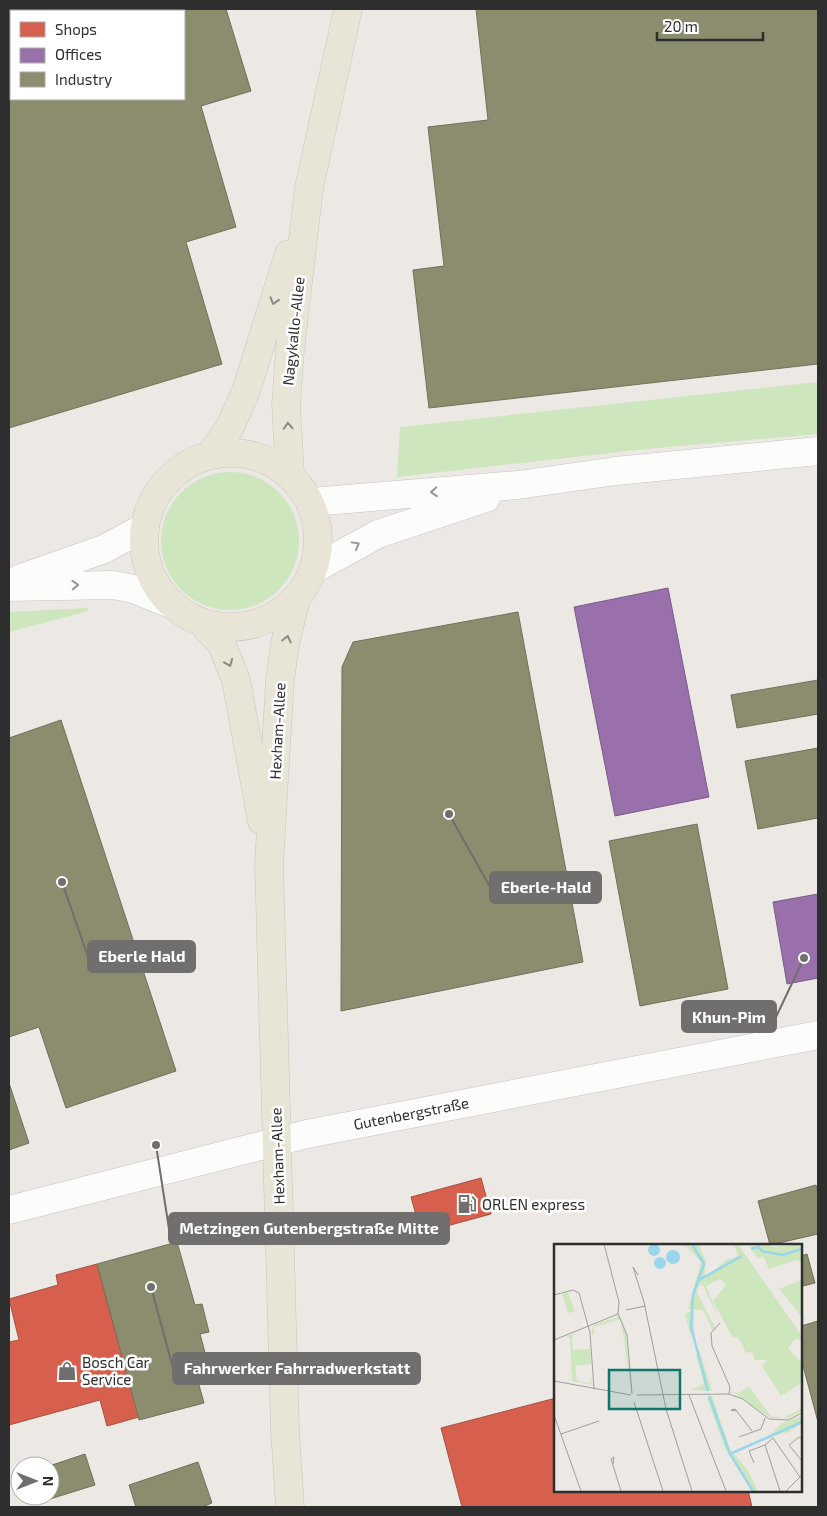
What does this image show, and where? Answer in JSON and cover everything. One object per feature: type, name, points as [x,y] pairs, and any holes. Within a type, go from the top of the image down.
[{"type":"main road","name":"Nagykallo-Allee","points":[[290,474],[286,405],[289,359],[310,188],[348,9]]},
{"type":"main road","name":"Nagykallo-Allee","points":[[210,455],[229,429],[246,391],[310,188]]},
{"type":"main road","points":[[227,452],[261,457],[290,474],[302,487],[311,502],[319,536],[318,553],[314,569],[296,599],[284,610],[253,625],[219,626],[202,623],[173,605],[161,592],[146,561],[145,527],[149,510],[166,481],[179,469],[210,455],[227,452]]},
{"type":"main road","name":"Hexham-Allee","points":[[290,1507],[285,1420],[269,864],[280,680],[285,644],[296,599]]},
{"type":"main road","name":"Hexham-Allee","points":[[202,623],[221,642],[236,680],[269,864]]},
{"type":"street","points":[[311,502],[518,485],[616,471],[818,451]]},
{"type":"street","points":[[314,569],[378,534],[404,523],[464,506],[518,485]]},
{"type":"street","points":[[9,582],[104,549],[145,527]]},
{"type":"street","points":[[9,587],[113,585],[134,589],[173,605]]},
{"type":"street","name":"Gutenbergstraße","points":[[9,1210],[277,1140],[818,1035]]},
{"type":"green space","points":[[818,382],[818,434],[646,449],[397,477],[400,427]]},
{"type":"green space","points":[[230,472],[256,478],[279,492],[293,515],[299,541],[293,567],[279,590],[256,604],[230,610],[204,604],[181,590],[167,567],[161,541],[167,515],[181,492],[204,478]]},
{"type":"green space","points":[[88,608],[88,611],[9,632],[9,612]]},
{"type":"building: Shops","points":[[481,1178],[491,1214],[421,1233],[411,1197]]},
{"type":"building: Shops","name":"Bosch Car Service","points":[[97,1264],[139,1417],[107,1426],[100,1400],[9,1425],[9,1342],[19,1340],[9,1299],[58,1285],[56,1275]]},
{"type":"building: Shops","points":[[554,1399],[554,1491],[748,1491],[752,1507],[462,1507],[441,1428]]},
{"type":"building: Offices","points":[[668,588],[709,797],[615,816],[574,607]]},
{"type":"building: Offices","points":[[818,894],[818,978],[787,984],[773,902]]},
{"type":"building: Industry","points":[[9,9],[226,9],[251,91],[201,106],[236,227],[186,242],[222,364],[9,428]]},
{"type":"building: Industry","points":[[476,9],[818,9],[818,364],[429,408],[413,270],[444,266],[428,127],[488,120]]},
{"type":"building: Industry","points":[[518,612],[583,962],[341,1011],[342,667],[353,642]]},
{"type":"building: Industry","points":[[818,680],[818,714],[737,728],[731,695]]},
{"type":"building: Industry","points":[[61,720],[176,1071],[66,1108],[39,1027],[9,1037],[9,738]]},
{"type":"building: Industry","points":[[818,748],[818,818],[758,829],[745,761]]},
{"type":"building: Industry","points":[[697,824],[728,989],[640,1006],[609,841]]},
{"type":"building: Industry","points":[[9,1083],[29,1143],[9,1150]]},
{"type":"building: Industry","points":[[816,1185],[818,1194],[818,1234],[770,1244],[758,1201]]},
{"type":"building: Industry","points":[[177,1242],[195,1305],[202,1304],[209,1332],[200,1334],[210,1371],[206,1372],[209,1382],[199,1385],[204,1403],[139,1420],[97,1264]]},
{"type":"building: Industry","points":[[807,1254],[815,1283],[803,1286],[802,1271],[802,1256]]},
{"type":"building: Industry","points":[[818,1321],[818,1422],[802,1362],[802,1326]]},
{"type":"building: Industry","points":[[85,1454],[95,1485],[60,1496],[60,1462]]},
{"type":"building: Industry","points":[[198,1462],[212,1503],[202,1507],[136,1507],[129,1485]]},
{"type":"place","name":"Eberle-Hald","points":[[449,814]]},
{"type":"place","name":"Eberle Hald","points":[[62,882]]},
{"type":"place","name":"Khun-Pim","points":[[804,958]]},
{"type":"place","name":"Metzingen Gutenbergstraße Mitte","points":[[156,1145]]},
{"type":"place","name":"ORLEN express","points":[[467,1204]]},
{"type":"place","name":"Fahrwerker Fahrradwerkstatt","points":[[151,1287]]},
{"type":"place","name":"Bosch Car Service","points":[[67,1371]]}]
